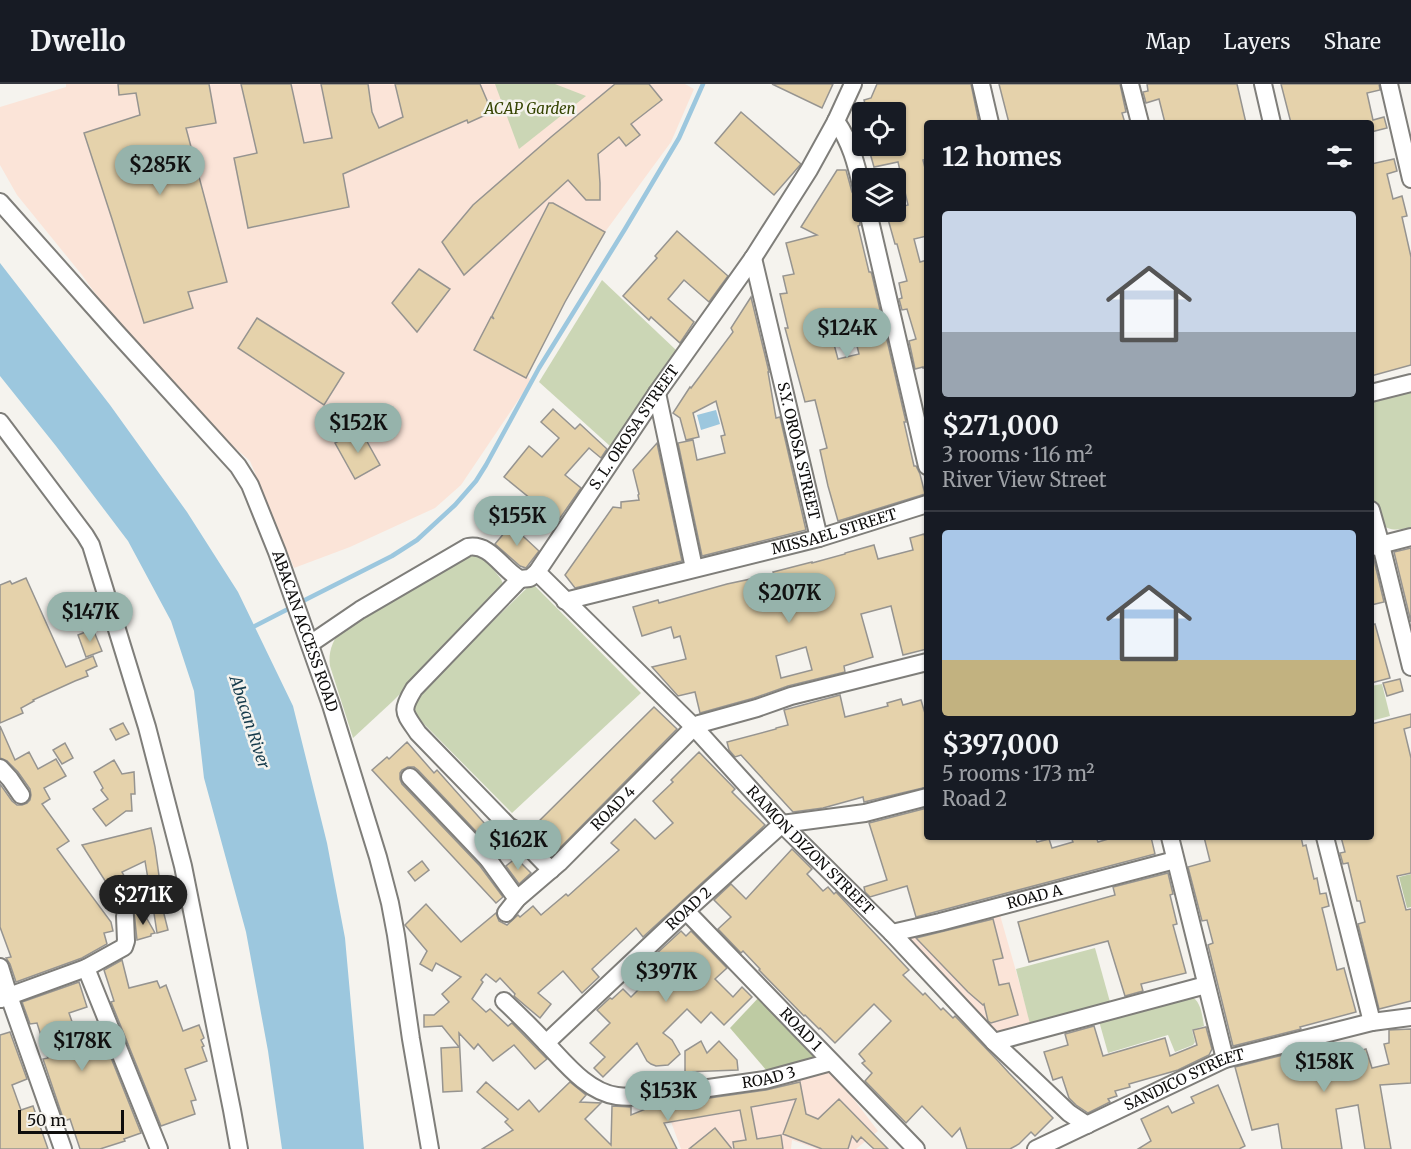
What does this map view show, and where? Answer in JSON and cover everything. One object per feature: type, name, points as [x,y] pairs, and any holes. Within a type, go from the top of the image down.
[{"type":"street","name":"S. L. OROSA STREET","points":[[537,572],[657,393],[753,258],[809,170],[853,84]]},
{"type":"street","points":[[981,84],[989,120]]},
{"type":"street","points":[[1130,84],[1139,120]]},
{"type":"street","points":[[1263,84],[1271,120]]},
{"type":"street","points":[[1389,84],[1411,179]]},
{"type":"street","points":[[836,120],[850,145],[858,168]]},
{"type":"street","name":"ABACAN ACCESS ROAD","points":[[0,202],[238,466],[250,485],[278,552],[331,705],[378,857],[390,903],[430,1149]]},
{"type":"street","points":[[870,222],[924,453]]},
{"type":"street","name":"S.Y. OROSA STREET","points":[[753,258],[819,538]]},
{"type":"street","points":[[1374,392],[1411,383]]},
{"type":"street","points":[[657,393],[694,568]]},
{"type":"street","points":[[0,422],[91,546],[147,727],[183,866],[239,1149]]},
{"type":"street","name":"MISSAEL STREET","points":[[565,601],[819,538],[924,505]]},
{"type":"street","points":[[1411,537],[1376,546],[1411,667]]},
{"type":"street","points":[[310,644],[360,610],[468,547],[481,546],[520,579],[530,578],[537,572]]},
{"type":"street","name":"RAMON DIZON STREET","points":[[537,572],[694,727],[782,824],[892,933],[993,1042],[1069,1113],[1087,1125]]},
{"type":"street","points":[[520,579],[414,688],[406,703],[405,712],[418,733],[551,870]]},
{"type":"street","points":[[694,727],[791,696],[924,663]]},
{"type":"street","name":"ROAD 4","points":[[506,913],[694,727]]},
{"type":"street","points":[[0,768],[21,795]]},
{"type":"street","points":[[410,777],[488,859],[518,899]]},
{"type":"street","points":[[782,824],[865,813],[924,798]]},
{"type":"street","name":"ROAD 2","points":[[546,1043],[686,910],[782,824]]},
{"type":"street","points":[[488,859],[512,828]]},
{"type":"street","points":[[1171,840],[1225,1059]]},
{"type":"street","points":[[1326,840],[1372,1022]]},
{"type":"street","name":"ROAD A","points":[[892,933],[1175,860]]},
{"type":"street","name":"ROAD 1","points":[[686,910],[916,1149]]},
{"type":"street","points":[[4,998],[87,968],[124,947],[126,916]]},
{"type":"street","points":[[0,967],[4,998],[63,1149]]},
{"type":"street","points":[[87,968],[159,1149]]},
{"type":"street","points":[[993,1042],[1206,985]]},
{"type":"street","name":"ROAD 3","points":[[504,1001],[572,1071],[602,1092],[617,1096],[650,1096],[765,1080],[831,1062]]},
{"type":"street","name":"SANDICO STREET","points":[[1036,1149],[1225,1059],[1372,1022],[1411,1017]]},
{"type":"shaded area","points":[[66,84],[685,84],[694,89],[671,142],[605,232],[565,302],[527,375],[531,381],[461,485],[435,508],[350,547],[294,568],[250,461],[156,378],[82,275],[17,195],[0,165],[0,107],[66,87]]},
{"type":"shaded area","points":[[1000,915],[1031,1024],[994,1033],[906,939]]},
{"type":"shaded area","points":[[833,1072],[878,1131],[856,1149],[817,1149],[792,1140],[791,1149],[681,1149],[663,1100]]},
{"type":"green space","name":"ACAP Garden","points":[[495,84],[555,84],[586,96],[519,149]]},
{"type":"green space","points":[[602,280],[676,350],[610,446],[539,382]]},
{"type":"green space","points":[[1411,392],[1411,527],[1391,529],[1381,523],[1376,513],[1374,504],[1374,401]]},
{"type":"green space","points":[[472,552],[486,560],[501,579],[503,584],[501,593],[353,738],[330,666],[330,652],[337,635],[340,631]]},
{"type":"green space","points":[[532,583],[641,693],[512,813],[416,716],[413,710],[415,697]]},
{"type":"green space","points":[[1382,684],[1390,716],[1374,720],[1374,685]]},
{"type":"green space","points":[[1411,874],[1411,907],[1407,908],[1399,877]]},
{"type":"green space","points":[[1095,948],[1110,1002],[1030,1024],[1016,969]]},
{"type":"green space","points":[[761,995],[814,1057],[811,1063],[767,1071],[730,1028]]},
{"type":"green space","points":[[1190,996],[1199,1004],[1204,1026],[1192,1030],[1195,1042],[1193,1045],[1175,1052],[1168,1035],[1108,1053],[1099,1021]]},
{"type":"water","name":"Abacan River","points":[[0,263],[110,405],[187,512],[238,592],[293,706],[327,843],[345,938],[364,1149],[282,1149],[268,1051],[246,932],[204,778],[194,691],[171,621],[128,541],[0,376]]},
{"type":"water","points":[[716,410],[720,424],[701,430],[697,415]]},
{"type":"building","points":[[118,84],[209,84],[216,123],[186,128],[227,282],[188,292],[193,308],[144,323],[84,133],[140,115],[136,93],[119,95]]},
{"type":"building","points":[[241,84],[291,84],[304,143],[332,138],[321,84],[368,84],[372,112],[379,128],[403,117],[395,84],[480,84],[492,112],[468,123],[467,120],[343,174],[349,207],[248,228],[234,158],[257,153]]},
{"type":"building","points":[[615,84],[649,84],[662,100],[631,124],[640,135],[626,146],[619,137],[598,154],[600,200],[586,200],[568,180],[464,275],[442,242],[473,205]]},
{"type":"building","points":[[772,84],[833,84],[822,108]]},
{"type":"building","points":[[877,84],[971,84],[978,120],[924,120],[924,237],[914,239],[920,262],[924,261],[924,368],[915,369],[909,341],[916,339],[907,309],[902,310],[899,299],[902,298],[899,283],[907,281],[889,222],[906,222],[906,206],[908,205],[906,168],[899,168],[898,162],[874,167],[871,156],[906,156],[906,102],[864,102],[864,100],[871,98]]},
{"type":"building","points":[[999,84],[1120,84],[1126,112],[1122,113],[1124,120],[1008,120]]},
{"type":"building","points":[[1147,84],[1237,84],[1245,120],[1164,120],[1159,99],[1146,103],[1143,92],[1148,91]]},
{"type":"building","points":[[1281,84],[1379,84],[1380,90],[1367,93],[1373,120],[1290,120]]},
{"type":"building","points":[[741,112],[801,164],[774,195],[715,143]]},
{"type":"building","points":[[1384,117],[1387,128],[1374,131],[1373,120]]},
{"type":"building","points":[[1394,159],[1397,171],[1387,174],[1393,199],[1402,196],[1407,216],[1402,217],[1411,257],[1411,365],[1374,375],[1374,163]]},
{"type":"building","points":[[837,170],[846,170],[852,192],[852,222],[860,222],[858,226],[869,272],[872,275],[914,466],[920,474],[924,494],[838,521],[820,450],[827,448],[815,400],[805,402],[785,328],[788,328],[780,294],[787,293],[783,276],[794,274],[786,243],[817,235],[801,227]],"holes":[[[848,309],[859,354],[838,359],[826,315]]]},
{"type":"building","points":[[549,203],[553,203],[605,232],[565,302],[526,378],[474,350],[491,317],[494,319],[492,316]]},
{"type":"building","points":[[677,231],[728,276],[709,302],[684,280],[668,299],[694,322],[680,343],[651,317],[649,320],[623,296],[657,258],[655,256]]},
{"type":"building","points":[[419,269],[450,289],[417,332],[392,303]]},
{"type":"building","points":[[751,297],[769,372],[776,418],[780,417],[806,530],[702,556],[678,443],[693,440],[697,460],[725,453],[721,436],[725,435],[716,401],[693,413],[699,437],[686,440],[680,418],[673,413],[690,387],[733,332],[731,328]]},
{"type":"building","points":[[257,318],[344,373],[324,405],[238,348]]},
{"type":"building","points":[[553,409],[575,429],[580,424],[607,449],[601,458],[589,448],[565,475],[581,488],[558,521],[504,477],[529,446],[542,457],[559,438],[541,422]]},
{"type":"building","points":[[360,429],[380,465],[355,479],[335,443]]},
{"type":"building","points":[[657,443],[682,561],[575,588],[565,575],[613,507],[621,508],[621,502],[639,500],[633,470]]},
{"type":"building","points":[[511,525],[539,551],[526,568],[520,566],[495,544]]},
{"type":"building","points":[[924,534],[924,650],[903,655],[891,606],[861,614],[873,657],[844,666],[845,672],[788,686],[700,713],[695,692],[678,696],[652,667],[686,659],[680,636],[674,638],[671,627],[642,636],[633,607],[658,600],[659,603],[774,574],[773,572],[874,545],[878,559],[913,550],[910,538]],"holes":[[[806,647],[812,670],[781,678],[776,656]]]},
{"type":"building","points":[[1411,548],[1411,622],[1394,552]]},
{"type":"building","points":[[1374,560],[1384,602],[1374,604]]},
{"type":"building","points":[[26,578],[66,667],[93,656],[97,666],[86,671],[88,676],[33,700],[21,708],[23,713],[0,723],[0,585],[10,581],[12,584]]},
{"type":"building","points":[[69,593],[78,604],[67,613],[58,602]]},
{"type":"building","points":[[1374,624],[1390,678],[1374,682]]},
{"type":"building","points":[[93,629],[102,651],[86,657],[78,635]]},
{"type":"building","points":[[1400,679],[1403,691],[1387,696],[1383,683]]},
{"type":"building","points":[[840,695],[845,717],[888,706],[887,703],[901,699],[903,705],[921,700],[924,710],[924,788],[864,802],[863,797],[823,808],[793,812],[741,755],[735,757],[729,750],[727,742],[788,725],[784,710]]},
{"type":"building","points":[[654,707],[677,729],[554,854],[530,830]]},
{"type":"building","points":[[1411,714],[1411,727],[1404,729],[1411,758],[1411,873],[1397,876],[1406,910],[1411,909],[1411,1001],[1379,1009],[1358,924],[1365,922],[1360,901],[1357,901],[1348,863],[1343,864],[1340,853],[1345,852],[1342,840],[1374,840],[1374,723]]},
{"type":"building","points":[[123,723],[129,734],[116,740],[110,729]]},
{"type":"building","points":[[0,726],[15,760],[29,752],[38,769],[56,759],[66,776],[44,788],[50,799],[42,804],[69,841],[57,849],[111,922],[113,931],[104,933],[107,944],[82,958],[16,982],[6,958],[11,957],[0,927],[0,784],[17,805],[27,803],[31,795],[30,789],[18,772],[7,761],[0,758]]},
{"type":"building","points":[[407,742],[434,773],[437,770],[494,834],[487,843],[418,770],[408,767],[402,770],[400,779],[402,784],[480,866],[503,897],[496,903],[372,770],[387,757],[389,759]]},
{"type":"building","points":[[65,743],[73,758],[62,764],[53,750]]},
{"type":"building","points":[[699,752],[735,789],[732,792],[765,825],[643,937],[636,928],[592,969],[599,977],[582,993],[563,971],[538,993],[551,1004],[540,1018],[514,996],[515,994],[500,978],[496,982],[486,974],[472,999],[486,1012],[490,1009],[508,1026],[512,1023],[547,1059],[535,1069],[514,1045],[493,1061],[478,1044],[474,1049],[459,1033],[462,1091],[443,1092],[441,1048],[459,1047],[442,1026],[424,1027],[424,1015],[434,1015],[449,1002],[442,994],[461,977],[436,963],[432,971],[420,964],[427,951],[405,925],[426,904],[461,942],[496,913],[499,921],[507,925],[533,906],[541,915],[566,894],[568,896],[619,850],[611,843],[635,819],[655,839],[673,823],[653,801]]},
{"type":"building","points":[[114,760],[122,774],[134,772],[135,794],[131,794],[132,811],[126,811],[106,826],[93,809],[108,799],[101,790],[103,788],[94,772]]},
{"type":"building","points":[[924,809],[924,840],[1036,840],[1037,842],[1049,840],[1052,848],[1073,842],[1072,840],[1097,840],[1098,842],[1152,840],[1155,854],[916,917],[907,886],[870,897],[865,892],[864,887],[887,880],[869,823]]},
{"type":"building","points":[[151,828],[160,883],[149,885],[145,861],[122,872],[127,881],[111,890],[82,845]]},
{"type":"building","points":[[1205,840],[1302,840],[1303,846],[1306,845],[1320,894],[1326,893],[1329,906],[1322,908],[1337,970],[1344,968],[1356,1012],[1233,1046],[1208,945],[1213,943],[1207,920],[1202,921],[1188,867],[1210,861]]},
{"type":"building","points":[[792,849],[812,869],[807,874],[823,891],[828,887],[834,894],[836,892],[909,970],[903,975],[941,1010],[943,1008],[953,1018],[955,1016],[1053,1118],[1035,1136],[1031,1132],[1010,1149],[967,1149],[960,1128],[952,1137],[922,1106],[906,1123],[865,1081],[872,1073],[862,1063],[865,1061],[859,1054],[891,1021],[874,1004],[835,1043],[804,1016],[743,951],[741,953],[718,929],[731,917],[714,900],[731,884],[746,899]]},
{"type":"building","points":[[516,858],[531,873],[519,884],[506,866]]},
{"type":"building","points":[[422,861],[429,870],[415,881],[408,872]]},
{"type":"building","points":[[1168,873],[1173,894],[1170,895],[1177,924],[1173,925],[1186,973],[1141,984],[1143,991],[1125,996],[1108,941],[1029,962],[1018,922],[1115,895],[1113,887]]},
{"type":"building","points":[[176,882],[179,898],[161,902],[168,930],[157,933],[152,900],[156,899],[153,888]]},
{"type":"building","points":[[142,910],[155,933],[137,940],[134,912]]},
{"type":"building","points":[[993,919],[1003,958],[993,960],[999,985],[1009,983],[1018,1015],[991,1023],[988,1021],[984,1004],[968,992],[916,938]]},
{"type":"building","points":[[681,931],[686,936],[691,931],[727,968],[715,979],[733,997],[742,987],[752,997],[724,1025],[711,1012],[701,1023],[687,1009],[663,1033],[672,1040],[680,1054],[668,1065],[651,1064],[637,1043],[603,1077],[594,1068],[605,1057],[590,1043],[610,1023],[597,1010],[623,989],[631,997],[651,977],[642,967]]},
{"type":"building","points":[[122,960],[129,988],[157,981],[160,988],[166,985],[183,1031],[199,1025],[204,1038],[201,1040],[207,1061],[185,1069],[196,1100],[191,1101],[195,1114],[161,1126],[111,1002],[114,1001],[104,970]]},
{"type":"building","points":[[79,982],[87,1007],[69,1013],[78,1039],[100,1030],[141,1133],[100,1149],[80,1149],[70,1119],[64,1121],[43,1059],[48,1058],[37,1023],[30,1024],[22,1002]]},
{"type":"building","points":[[1094,1026],[1103,1056],[1165,1038],[1170,1056],[1197,1045],[1193,1030],[1206,1027],[1212,1049],[1209,1055],[1178,1070],[1129,1084],[1130,1087],[1115,1091],[1117,1096],[1108,1099],[1110,1102],[1088,1113],[1069,1098],[1062,1077],[1053,1080],[1044,1052],[1068,1045],[1065,1034]]},
{"type":"building","points":[[1411,1029],[1411,1083],[1380,1085],[1391,1149],[1365,1149],[1358,1105],[1336,1109],[1342,1149],[1282,1149],[1278,1124],[1252,1130],[1235,1067],[1332,1043],[1336,1058],[1366,1049],[1372,1068],[1389,1064],[1384,1044],[1389,1043],[1389,1030]]},
{"type":"building","points":[[10,1032],[27,1079],[12,1085],[21,1110],[33,1106],[48,1149],[0,1149],[0,1035]]},
{"type":"building","points":[[701,1041],[707,1053],[719,1041],[737,1060],[738,1070],[685,1072],[685,1051]]},
{"type":"building","points":[[486,1082],[518,1110],[529,1100],[539,1112],[570,1082],[586,1095],[580,1102],[601,1103],[585,1119],[611,1145],[612,1106],[631,1107],[631,1115],[653,1106],[766,1090],[800,1082],[806,1114],[818,1119],[839,1099],[888,1149],[874,1149],[861,1137],[857,1142],[852,1136],[848,1149],[822,1149],[783,1134],[796,1099],[751,1107],[757,1139],[781,1135],[783,1149],[734,1149],[733,1142],[746,1140],[740,1110],[664,1123],[677,1149],[482,1149],[513,1130],[505,1122],[508,1119],[477,1092]]},
{"type":"building","points":[[1218,1085],[1245,1146],[1239,1149],[1138,1149],[1151,1141],[1141,1119],[1168,1106],[1172,1113],[1194,1103],[1191,1097]]},
{"type":"building","points":[[715,1128],[732,1149],[689,1149]]},
{"type":"waterway","points":[[299,603],[392,556],[417,540],[455,505],[476,481],[539,368],[679,138],[703,84]]},
{"type":"waterway","points":[[251,628],[292,607]]}]
